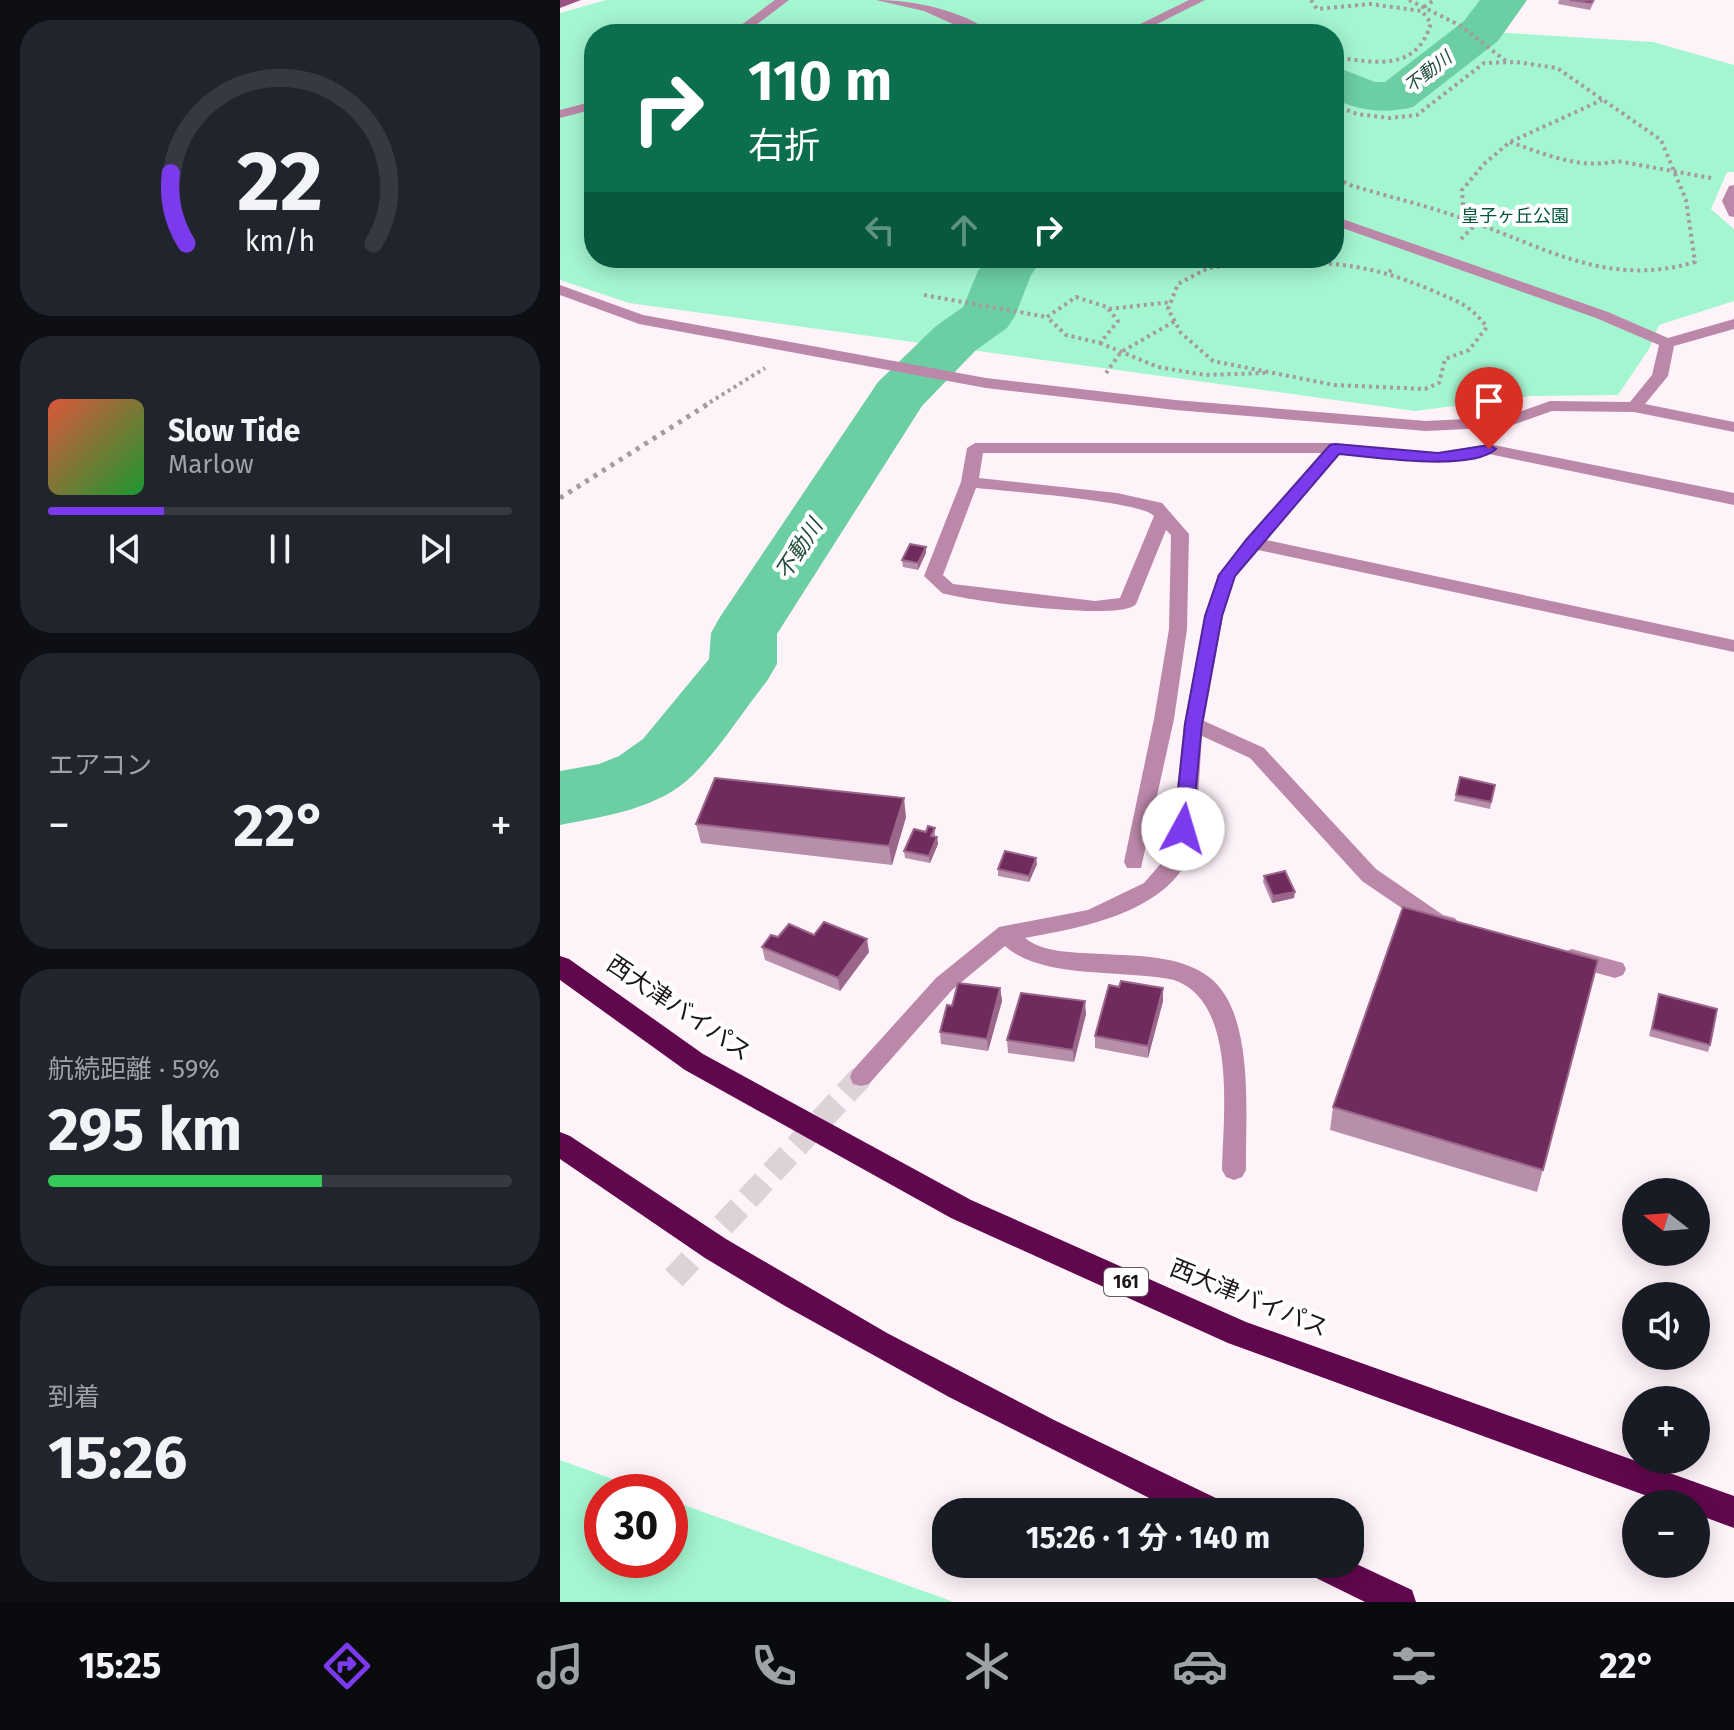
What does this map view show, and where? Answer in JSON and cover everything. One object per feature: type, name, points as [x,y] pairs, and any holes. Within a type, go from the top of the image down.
[{"type":"highway","name":"西大津バイパス","points":[[560,966],[694,1062],[961,1209],[1239,1333],[1734,1512]]},
{"type":"highway","points":[[560,1144],[806,1306],[1078,1449],[1181,1498]]},
{"type":"highway","points":[[1350,1578],[1400,1602]]},
{"type":"street","points":[[560,4],[575,0]]},
{"type":"street","points":[[750,24],[783,0]]},
{"type":"street","points":[[882,0],[927,8],[963,24]]},
{"type":"street","points":[[1148,24],[1199,0]]},
{"type":"street","points":[[560,114],[584,108]]},
{"type":"street","points":[[1734,189],[1729,201],[1734,213]]},
{"type":"street","points":[[1344,224],[1602,315],[1667,343],[1734,324]]},
{"type":"street","points":[[560,290],[639,319],[793,350],[986,383],[1095,396],[1426,426],[1507,422],[1550,406],[1634,407],[1734,427]]},
{"type":"street","points":[[1634,407],[1660,376],[1667,343]]},
{"type":"street","points":[[1507,422],[1510,454]]},
{"type":"street","points":[[1163,516],[1127,604],[1095,607],[948,589],[933,576],[970,482],[975,448],[1335,448],[1438,458],[1489,449],[1734,499]]},
{"type":"street","points":[[861,1077],[944,984],[1006,933],[1092,918],[1151,889],[1180,855],[1194,724],[1214,616],[1227,575],[1335,448]]},
{"type":"street","points":[[970,482],[1117,499],[1156,507],[1180,534],[1178,629],[1164,719],[1134,862]]},
{"type":"street","points":[[1252,543],[1734,646]]},
{"type":"street","points":[[1194,724],[1257,753],[1369,875],[1438,922],[1467,929]]},
{"type":"street","points":[[1006,933],[1026,954],[1168,970],[1201,982],[1220,1002],[1230,1049],[1234,1170]]},
{"type":"street","points":[[1556,953],[1615,969]]},
{"type":"path","points":[[1311,0],[1317,9],[1342,3],[1368,2],[1422,11],[1431,23],[1422,49],[1401,59],[1373,62],[1344,58]]},
{"type":"path","points":[[1409,0],[1424,5],[1487,42],[1507,62]]},
{"type":"path","points":[[1422,11],[1424,5],[1434,0]]},
{"type":"path","points":[[1427,19],[1445,17]]},
{"type":"path","points":[[1344,109],[1357,114],[1390,118],[1417,115],[1484,63],[1507,62],[1557,68],[1661,140],[1686,200],[1695,262],[1674,271],[1630,272],[1589,267],[1464,219],[1344,182]]},
{"type":"path","points":[[1464,219],[1462,190],[1484,164],[1510,142],[1603,100]]},
{"type":"path","points":[[1510,142],[1579,162],[1604,166],[1617,161],[1719,180]]},
{"type":"path","points":[[1389,272],[1416,251]]},
{"type":"path","points":[[1208,268],[1178,284],[1168,309],[1181,333],[1213,361],[1334,385],[1425,389],[1439,383],[1445,359],[1469,350],[1487,327],[1471,307],[1389,272],[1344,263]]},
{"type":"path","points":[[924,295],[1047,317],[1066,335],[1100,343],[1158,367],[1205,375],[1274,373]]},
{"type":"path","points":[[1047,317],[1076,297],[1109,309],[1171,302]]},
{"type":"path","points":[[1100,343],[1118,321],[1109,309]]},
{"type":"path","points":[[1095,396],[1111,362],[1121,352],[1175,321]]},
{"type":"path","points":[[560,498],[793,350]]},
{"type":"green space","name":"皇子ヶ丘公園","points":[[606,0],[1514,0],[1492,32],[1653,42],[1734,65],[1734,172],[1727,172],[1711,209],[1734,229],[1734,301],[1659,325],[1649,349],[1618,395],[1532,396],[1415,411],[629,303],[560,280],[560,13]]},
{"type":"green space","points":[[560,1460],[599,1474],[584,1474],[584,1578],[688,1578],[688,1506],[954,1602],[560,1602]]},
{"type":"building","points":[[910,544],[926,547],[918,563],[902,560]]},
{"type":"building","points":[[1460,777],[1495,785],[1491,802],[1456,795]]},
{"type":"building","points":[[715,778],[904,798],[889,846],[696,824]]},
{"type":"building","points":[[928,826],[935,828],[931,836],[937,837],[929,856],[904,851],[914,829],[926,832]]},
{"type":"building","points":[[1005,851],[1036,858],[1029,876],[998,869]]},
{"type":"building","points":[[1285,871],[1295,892],[1273,896],[1264,876]]},
{"type":"building","points":[[1403,907],[1598,960],[1543,1170],[1333,1107]]},
{"type":"building","points":[[824,922],[867,939],[838,978],[762,947],[771,935],[778,937],[789,924],[814,935]]},
{"type":"building","points":[[1121,981],[1163,988],[1148,1046],[1095,1036],[1109,985],[1119,987]]},
{"type":"building","points":[[958,983],[1000,988],[987,1039],[940,1032],[947,1005],[952,1006]]},
{"type":"building","points":[[1021,993],[1085,1001],[1073,1050],[1007,1040]]},
{"type":"building","points":[[1659,994],[1717,1009],[1710,1045],[1652,1029]]},
{"type":"waterway","name":"不動川","points":[[1344,86],[1367,96],[1396,97],[1481,31],[1504,0]]},
{"type":"waterway","name":"不動川","points":[[560,798],[612,788],[644,774],[668,757],[743,664],[744,633],[899,395],[956,338],[987,316],[1008,268]]},
{"type":"tunnel","points":[[674,1278],[861,1077]]},
{"type":"route","points":[[1183,829],[1194,724],[1214,616],[1227,575],[1252,543],[1335,448],[1438,458],[1489,449]]}]
